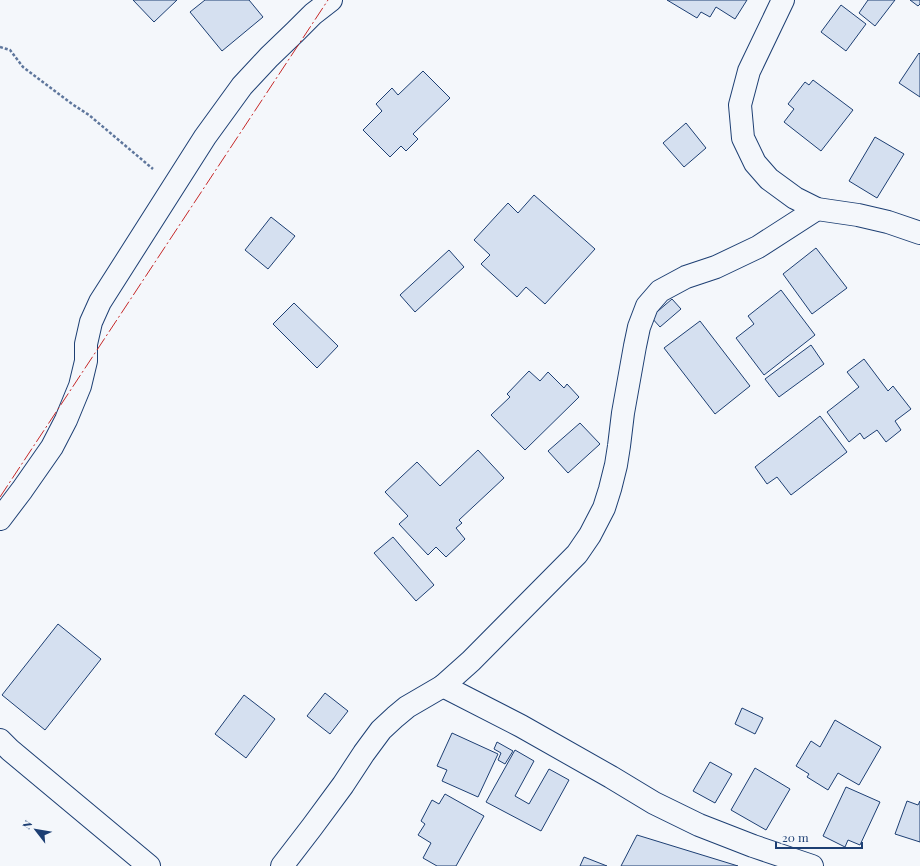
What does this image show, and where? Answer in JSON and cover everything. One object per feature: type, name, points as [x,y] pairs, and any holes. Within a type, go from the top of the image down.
[{"type":"street","points":[[0,519],[52,447],[66,420],[80,386],[86,361],[86,344],[91,322],[100,302],[205,137],[242,86],[294,32],[331,0]]},
{"type":"street","points":[[783,0],[749,71],[740,105],[743,138],[755,163],[770,178],[796,198],[817,209],[858,215],[888,222],[920,233]]},
{"type":"street","points":[[282,866],[330,803],[381,730],[395,716],[407,707],[443,686],[470,661],[577,554],[590,535],[604,508],[616,465],[635,346],[639,327],[647,306],[660,291],[686,277],[716,267],[758,247],[817,209]]},
{"type":"street","points":[[443,686],[521,726],[612,777],[654,803],[699,825],[753,846],[812,866]]},
{"type":"street","points":[[0,740],[149,866]]},
{"type":"path","points":[[0,47],[10,50],[23,67],[89,115],[174,187]]},
{"type":"building","points":[[133,0],[177,0],[154,22]]},
{"type":"building","points":[[205,0],[249,0],[263,17],[222,51],[190,12]]},
{"type":"building","points":[[667,0],[747,0],[735,19],[716,7],[710,17],[701,12],[697,18]]},
{"type":"building","points":[[868,0],[895,0],[875,26],[859,13]]},
{"type":"building","points":[[910,0],[920,0],[920,4],[918,6]]},
{"type":"building","points":[[841,5],[866,24],[846,51],[821,32]]},
{"type":"building","points":[[919,53],[920,54],[920,97],[899,83]]},
{"type":"building","points":[[423,71],[450,98],[413,134],[418,139],[406,151],[401,146],[390,157],[363,130],[382,111],[376,104],[392,88],[398,95]]},
{"type":"building","points":[[813,80],[853,110],[821,151],[784,122],[794,109],[788,104],[805,82],[809,85]]},
{"type":"building","points":[[686,123],[706,148],[684,167],[663,143]]},
{"type":"building","points":[[875,137],[904,154],[877,198],[849,181]]},
{"type":"building","points":[[534,195],[595,249],[545,304],[526,287],[517,297],[481,264],[490,255],[474,240],[508,203],[518,213]]},
{"type":"building","points":[[271,217],[295,236],[268,269],[245,250]]},
{"type":"building","points":[[816,248],[847,288],[812,314],[783,274]]},
{"type":"building","points":[[449,250],[464,267],[415,312],[400,295]]},
{"type":"building","points":[[781,290],[815,335],[764,375],[736,338],[754,324],[748,316]]},
{"type":"building","points":[[672,299],[681,309],[660,327],[651,317]]},
{"type":"building","points":[[294,303],[338,346],[317,368],[273,324]]},
{"type":"building","points":[[700,321],[750,386],[715,414],[664,348]]},
{"type":"building","points":[[811,345],[824,364],[779,397],[765,379]]},
{"type":"building","points":[[864,359],[888,391],[893,386],[911,409],[895,421],[901,430],[886,442],[877,430],[864,439],[860,433],[849,442],[827,412],[859,387],[847,372]]},
{"type":"building","points":[[529,371],[540,381],[548,372],[564,388],[567,384],[579,397],[525,450],[491,415],[510,397],[507,394]]},
{"type":"building","points":[[820,416],[847,452],[791,495],[777,477],[767,484],[755,467]]},
{"type":"building","points":[[580,423],[600,444],[568,473],[548,451]]},
{"type":"building","points":[[478,450],[504,478],[459,520],[462,523],[456,528],[465,539],[446,557],[436,547],[428,555],[399,524],[408,516],[385,492],[417,462],[440,486]]},
{"type":"building","points":[[393,537],[434,585],[416,601],[374,553]]},
{"type":"building","points":[[58,624],[101,659],[45,730],[2,695]]},
{"type":"building","points":[[325,693],[348,711],[330,734],[307,716]]},
{"type":"building","points":[[244,695],[275,719],[246,758],[215,734]]},
{"type":"building","points":[[742,708],[763,718],[755,734],[735,724]]},
{"type":"building","points":[[835,720],[881,747],[859,785],[838,773],[828,790],[807,777],[809,774],[796,766],[811,741],[820,747]]},
{"type":"building","points":[[452,733],[498,754],[478,797],[442,781],[447,770],[437,766]]},
{"type":"building","points":[[497,742],[513,751],[505,764],[498,760],[501,753],[494,749]]},
{"type":"building","points":[[515,750],[534,761],[515,796],[529,804],[549,769],[569,780],[541,831],[486,802]]},
{"type":"building","points":[[710,762],[732,774],[715,803],[693,791]]},
{"type":"building","points":[[755,768],[790,789],[766,830],[731,810]]},
{"type":"building","points":[[846,787],[880,802],[860,845],[848,840],[845,847],[823,836]]},
{"type":"building","points":[[445,794],[484,816],[456,866],[437,866],[423,858],[431,843],[418,835],[425,824],[421,821],[432,800],[439,804]]},
{"type":"building","points":[[907,801],[918,805],[920,801],[920,842],[895,834]]},
{"type":"building","points":[[637,835],[738,866],[621,866]]},
{"type":"building","points":[[584,857],[607,866],[580,866]]},
{"type":"power","points":[[0,497],[328,0]]}]
